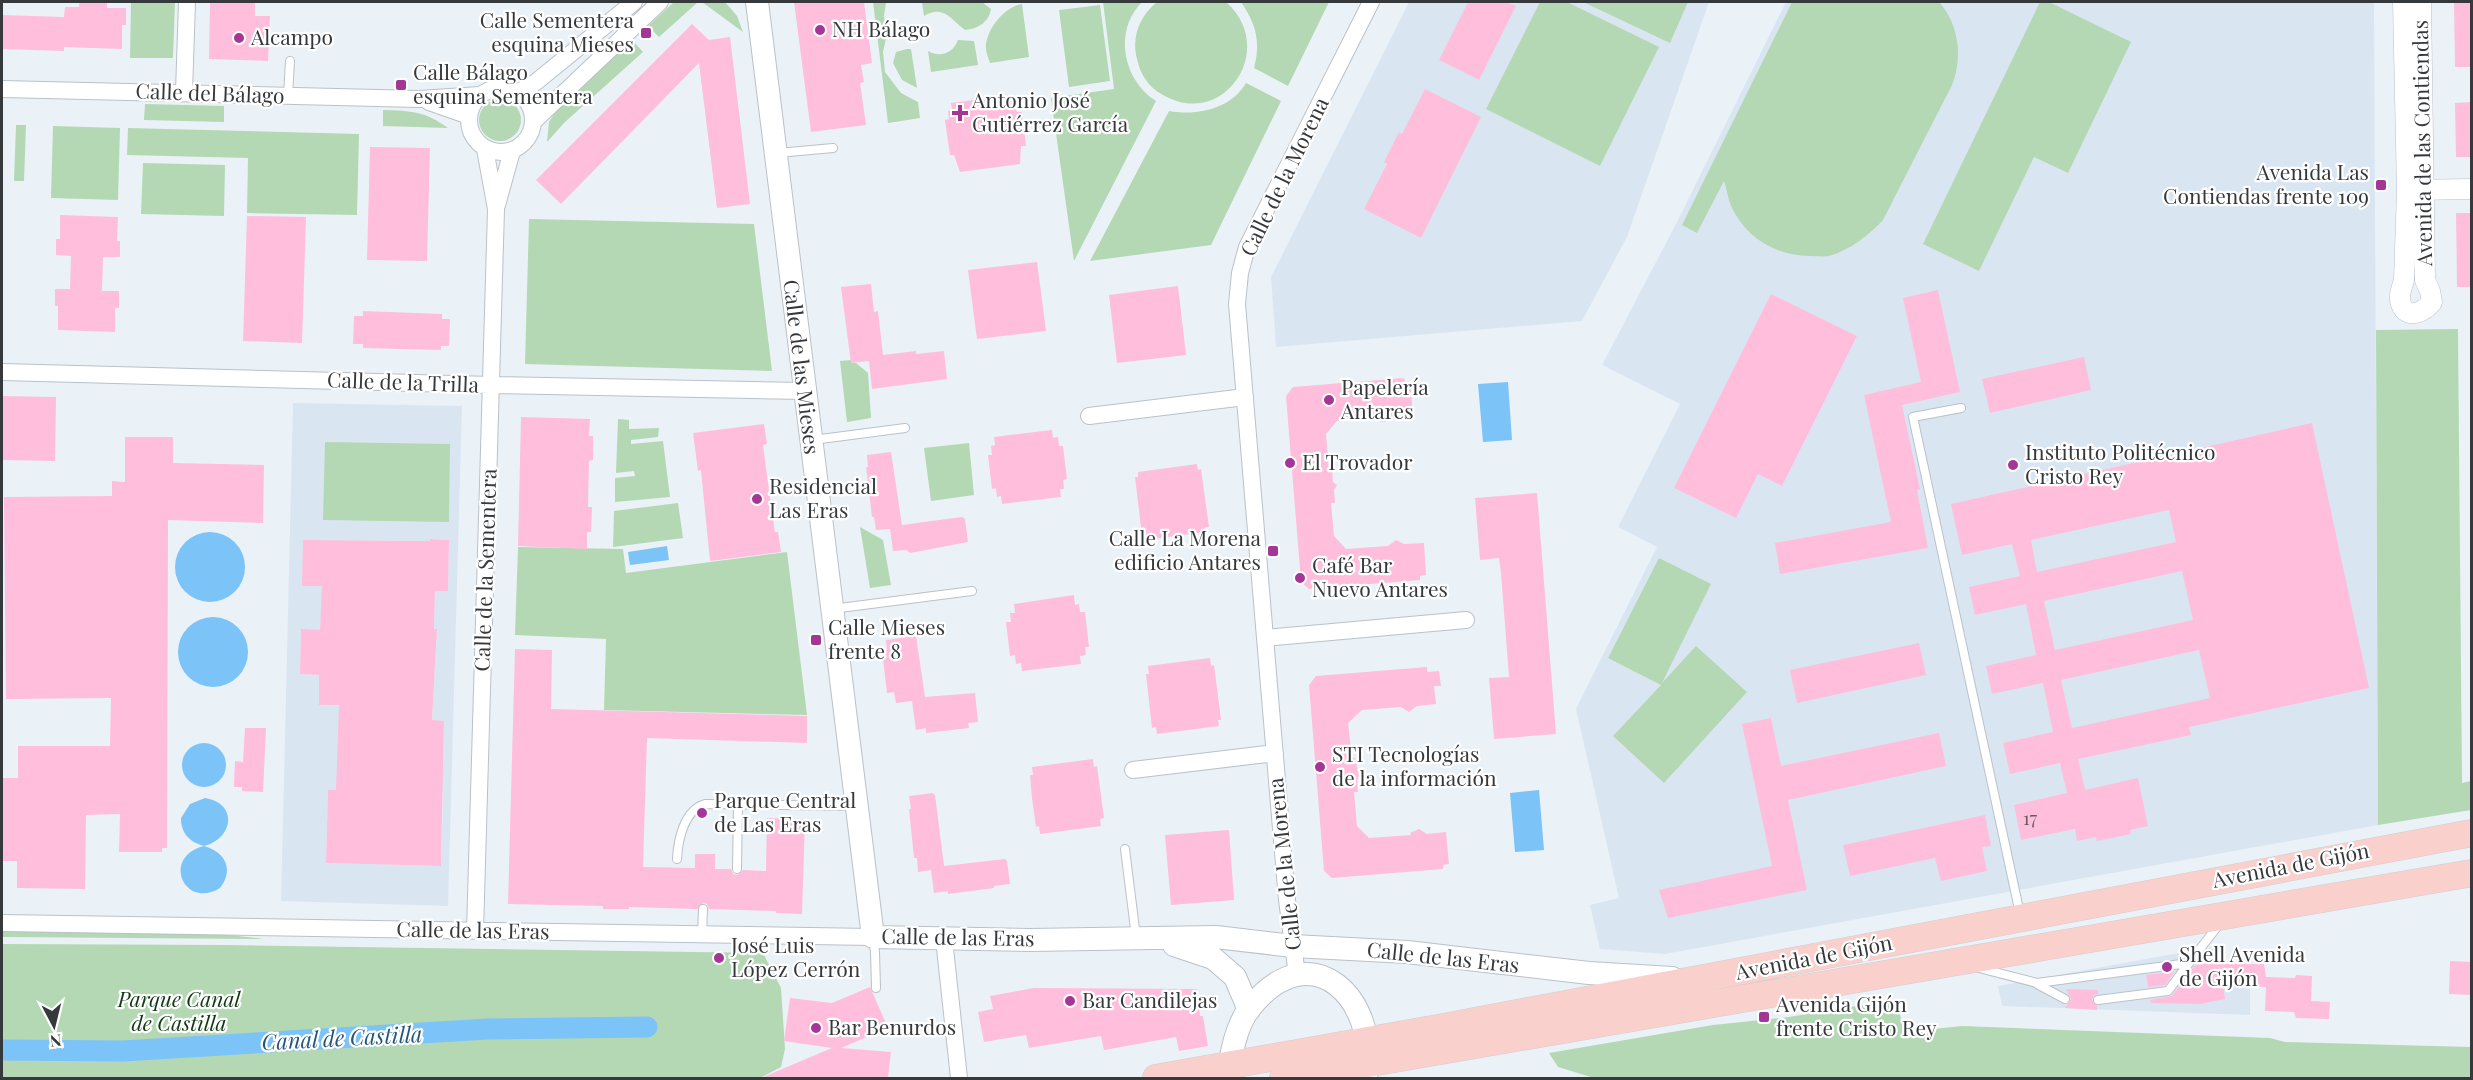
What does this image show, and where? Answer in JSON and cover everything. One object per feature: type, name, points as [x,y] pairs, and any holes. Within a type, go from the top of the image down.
[{"type":"highway","name":"Avenida de Gijón","points":[[1156,1078],[1367,1061],[1698,979],[2472,833]]},
{"type":"highway","points":[[2320,899],[2349,883],[2472,860]]},
{"type":"highway","name":"Avenida de Gijón","points":[[1283,1078],[1367,1061],[2472,873]]},
{"type":"main road","name":"Calle de las Mieses","points":[[756,5],[873,938]]},
{"type":"main road","name":"Calle de las Eras","points":[[873,938],[1030,940],[1216,937],[1293,946],[1407,952],[1589,973],[1698,979]]},
{"type":"main road","points":[[1138,938],[1199,952],[1213,958],[1235,977],[1249,1010]]},
{"type":"main road","points":[[1304,975],[1339,948]]},
{"type":"main road","points":[[1228,1072],[1236,1039],[1249,1010],[1284,978],[1304,975],[1333,981],[1348,996],[1362,1018],[1367,1061]]},
{"type":"street","points":[[184,92],[187,2]]},
{"type":"street","points":[[517,93],[536,82],[634,2]]},
{"type":"street","points":[[533,122],[529,105],[517,93],[498,88],[480,95],[469,117],[473,136],[485,149],[498,152],[512,151],[528,138],[533,122],[660,2]]},
{"type":"street","name":"Calle de la Morena","points":[[1304,975],[1293,946],[1237,304],[1240,273],[1247,247],[1371,2]]},
{"type":"street","name":"Avenida de las Contiendas","points":[[2403,2],[2415,190],[2425,280],[2432,302],[2425,310],[2414,314],[2405,310],[2401,304],[2400,292],[2404,280],[2415,190],[2421,2]]},
{"type":"street","name":"Calle del Bálago","points":[[2,89],[419,99],[480,95]]},
{"type":"street","name":"Calle del Bálago","points":[[419,99],[469,117]]},
{"type":"street","name":"Calle de la Sementera","points":[[475,931],[496,209],[485,149]]},
{"type":"street","name":"Calle de la Sementera","points":[[496,209],[512,151]]},
{"type":"street","points":[[2415,190],[2472,189]]},
{"type":"street","name":"Calle de la Trilla","points":[[2,372],[492,386],[804,391]]},
{"type":"street","points":[[1089,416],[1245,397]]},
{"type":"street","points":[[1265,638],[1466,620]]},
{"type":"street","name":"Calle de la Morena","points":[[1133,770],[1275,753]]},
{"type":"street","name":"Calle de las Eras","points":[[2,923],[873,938]]},
{"type":"street","points":[[944,939],[959,1078]]},
{"type":"lane","points":[[288,96],[290,61]]},
{"type":"lane","points":[[775,153],[833,148]]},
{"type":"lane","points":[[1961,408],[1913,417],[2021,919]]},
{"type":"lane","points":[[811,440],[905,428]]},
{"type":"lane","points":[[832,609],[972,591]]},
{"type":"lane","points":[[677,859],[679,838],[694,809],[710,802],[856,806]]},
{"type":"lane","points":[[737,869],[738,803]]},
{"type":"lane","points":[[1125,849],[1138,938]]},
{"type":"lane","points":[[702,935],[703,909]]},
{"type":"lane","points":[[2098,1000],[2168,991],[2227,916]]},
{"type":"lane","points":[[873,938],[876,988]]},
{"type":"lane","points":[[1955,962],[2037,983],[2065,999]]},
{"type":"lane","points":[[2037,983],[2189,963]]},
{"type":"shaded area","points":[[1409,2],[1709,2],[1627,237],[1582,321],[1276,347],[1271,277]]},
{"type":"shaded area","name":"Instituto Politécnico Cristo Rey","points":[[1786,2],[2374,2],[2378,825],[1665,954],[1600,949],[1590,905],[1619,898],[1576,709],[1657,547],[1618,527],[1680,404],[1602,365],[1677,222]]},
{"type":"shaded area","points":[[293,403],[462,406],[448,906],[281,901]],"holes":[[[430,539],[449,540],[448,590],[435,590],[434,629],[437,630],[432,720],[444,721],[443,771],[337,766],[406,707],[319,705],[319,675],[300,674],[301,630],[320,630],[322,600],[343,586],[344,540],[430,541]],[[328,790],[443,793],[441,866],[326,863]]]},
{"type":"shaded area","name":"Shell Avenida de Gijón","points":[[2223,945],[2230,985],[2250,986],[2250,1015],[2002,1006],[1998,986]]},
{"type":"green space","points":[[131,2],[175,2],[173,58],[130,58]]},
{"type":"green space","points":[[674,2],[698,2],[659,37],[648,26]]},
{"type":"green space","points":[[702,2],[725,2],[737,16],[743,32]]},
{"type":"green space","points":[[873,2],[886,2],[884,16],[887,34],[883,52],[885,72],[901,93],[918,102],[920,118],[888,123]]},
{"type":"green space","points":[[922,2],[982,2],[991,9],[988,18],[982,24],[965,30],[942,13],[931,13],[924,16]]},
{"type":"green space","points":[[1103,2],[1142,2],[1127,27],[1126,54],[1129,68],[1136,81],[1156,101],[1074,261],[1051,98],[1114,89]]},
{"type":"green space","points":[[1157,2],[1226,2],[1241,21],[1247,41],[1245,61],[1237,79],[1223,93],[1206,102],[1185,103],[1163,95],[1153,89],[1146,80],[1140,70],[1135,51],[1136,35],[1142,20]]},
{"type":"green space","points":[[1241,2],[1329,2],[1288,86],[1254,68],[1257,50],[1256,34]]},
{"type":"green space","points":[[1540,2],[1567,2],[1659,47],[1600,166],[1486,109]]},
{"type":"green space","points":[[1583,2],[1688,2],[1670,43]]},
{"type":"green space","points":[[1792,2],[1939,2],[1951,20],[1957,42],[1957,64],[1952,85],[1883,220],[1858,242],[1827,256],[1786,253],[1764,244],[1738,219],[1729,202],[1724,181],[1697,233],[1682,225]]},
{"type":"green space","points":[[2040,2],[2049,2],[2131,42],[2068,173],[2034,157],[1979,271],[1923,244]]},
{"type":"green space","points":[[1022,4],[1029,57],[990,63],[986,46],[990,31],[1004,13]]},
{"type":"green space","points":[[1100,5],[1110,81],[1069,87],[1059,10]]},
{"type":"green space","points":[[632,40],[643,52],[565,122],[547,142],[549,122],[557,109]]},
{"type":"green space","points":[[958,40],[974,41],[978,65],[931,72],[928,51],[937,54],[946,53]]},
{"type":"green space","points":[[911,49],[917,88],[902,80],[893,63],[896,52]]},
{"type":"green space","points":[[1246,83],[1281,101],[1211,245],[1090,261],[1169,111],[1191,112],[1212,109],[1232,99]]},
{"type":"green space","points":[[500,99],[515,105],[521,120],[515,135],[500,141],[485,135],[479,120],[485,105]]},
{"type":"green space","points":[[145,104],[224,106],[224,122],[144,120]]},
{"type":"green space","points":[[383,110],[417,113],[432,118],[448,128],[383,126]]},
{"type":"green space","points":[[16,125],[26,125],[24,181],[14,181]]},
{"type":"green space","points":[[53,126],[120,128],[118,200],[51,198]]},
{"type":"green space","points":[[128,128],[359,134],[357,215],[247,213],[248,158],[127,155]]},
{"type":"green space","points":[[143,163],[225,165],[224,216],[141,214]]},
{"type":"green space","points":[[529,219],[754,224],[772,371],[525,364]]},
{"type":"green space","points":[[2458,329],[2462,783],[2471,781],[2471,810],[2378,825],[2376,330]]},
{"type":"green space","points":[[851,360],[851,363],[856,363],[868,373],[871,418],[847,422],[840,361]]},
{"type":"green space","points":[[618,419],[629,420],[629,429],[659,428],[658,437],[631,440],[631,444],[663,441],[670,497],[615,502],[615,478],[635,476],[634,471],[616,473]]},
{"type":"green space","points":[[325,442],[450,444],[449,522],[323,520]]},
{"type":"green space","points":[[969,443],[974,495],[931,501],[924,448]]},
{"type":"green space","points":[[678,503],[683,538],[613,547],[614,511]]},
{"type":"green space","points":[[860,527],[883,540],[891,585],[870,588]]},
{"type":"green space","points":[[518,547],[623,549],[626,573],[787,552],[807,715],[604,710],[606,639],[515,635]]},
{"type":"green space","points":[[1659,558],[1711,584],[1662,683],[1696,646],[1747,692],[1664,783],[1613,736],[1661,685],[1608,658]]},
{"type":"green space","points":[[2,931],[220,934],[264,939],[2,937]]},
{"type":"green space","name":"Parque Canal de Castilla","points":[[2,944],[763,953],[781,988],[785,1049],[781,1067],[760,1078],[2,1078]]},
{"type":"green space","points":[[1898,999],[1901,1020],[1914,1031],[1962,1026],[2270,1038],[2285,1042],[2471,1047],[2471,1078],[1594,1078],[1558,1067],[1549,1053],[1713,1025],[1789,1017]]},
{"type":"water","points":[[1508,382],[1512,440],[1483,442],[1478,384]]},
{"type":"water","points":[[203,532],[217,532],[230,537],[240,547],[245,567],[240,587],[230,597],[217,602],[203,602],[190,597],[180,587],[175,574],[175,560],[180,547],[190,537]]},
{"type":"water","points":[[667,546],[669,560],[630,565],[628,552]]},
{"type":"water","points":[[220,617],[233,623],[242,632],[246,638],[248,652],[246,666],[238,677],[227,685],[206,687],[188,677],[180,666],[178,645],[188,627],[199,619]]},
{"type":"water","points":[[204,743],[219,750],[226,765],[219,780],[204,787],[189,780],[182,765],[189,750]]},
{"type":"water","points":[[1539,790],[1544,850],[1515,852],[1510,793]]},
{"type":"water","points":[[205,798],[223,806],[228,821],[221,836],[204,846],[187,836],[181,818],[190,804]]},
{"type":"water","points":[[204,846],[218,853],[226,862],[227,868],[220,888],[207,893],[196,892],[188,887],[182,879],[181,870],[183,860],[191,852]]},
{"type":"building","points":[[79,2],[107,2],[107,8],[126,8],[126,25],[122,25],[122,49],[64,47],[64,51],[2,49],[2,15],[64,17],[65,7],[79,7]]},
{"type":"building","name":"Alcampo","points":[[210,2],[255,2],[255,16],[270,16],[268,61],[209,59]]},
{"type":"building","points":[[794,2],[864,2],[872,63],[861,65],[864,82],[860,83],[866,125],[811,132]]},
{"type":"building","points":[[1468,2],[1506,2],[1516,6],[1479,80],[1439,60]]},
{"type":"building","points":[[2454,2],[2472,2],[2472,67],[2455,67]]},
{"type":"building","points":[[692,24],[709,40],[730,37],[750,204],[717,208],[699,63],[561,204],[536,180]]},
{"type":"building","points":[[1425,89],[1481,117],[1421,238],[1364,209],[1387,164],[1384,162],[1399,132],[1402,134]]},
{"type":"building","points":[[1011,95],[1017,112],[1022,112],[1026,146],[1021,146],[1020,164],[960,172],[954,155],[950,155],[945,120],[949,119],[948,111],[952,110],[951,103]]},
{"type":"building","points":[[2472,102],[2472,157],[2456,157],[2455,103]]},
{"type":"building","points":[[370,147],[430,148],[427,261],[367,260]]},
{"type":"building","points":[[2456,213],[2472,213],[2472,287],[2457,287]]},
{"type":"building","points":[[60,215],[118,217],[117,241],[120,241],[120,257],[103,257],[102,291],[119,291],[119,308],[115,308],[115,332],[58,330],[55,289],[70,289],[71,256],[56,255],[56,239],[60,239]]},
{"type":"building","points":[[247,216],[306,217],[302,343],[243,341]]},
{"type":"building","points":[[1037,262],[1046,331],[977,339],[968,270]]},
{"type":"building","points":[[871,284],[874,312],[878,311],[883,355],[916,351],[916,354],[944,351],[947,379],[872,389],[869,361],[851,363],[841,287]]},
{"type":"building","points":[[1178,286],[1186,355],[1117,363],[1109,295]]},
{"type":"building","points":[[1938,290],[1960,392],[1902,405],[1920,489],[1917,490],[1928,548],[1780,574],[1775,543],[1891,522],[1864,395],[1921,382],[1903,298]]},
{"type":"building","points":[[1771,294],[1857,336],[1782,486],[1758,474],[1736,518],[1674,488]]},
{"type":"building","points":[[363,311],[442,314],[442,319],[450,319],[449,346],[441,346],[441,350],[363,348],[363,344],[353,344],[354,316],[363,316]]},
{"type":"building","points":[[2084,357],[2091,390],[1990,413],[1982,379]]},
{"type":"building","points":[[1404,378],[1405,382],[1410,382],[1413,414],[1394,416],[1386,422],[1378,421],[1377,417],[1337,421],[1326,434],[1329,469],[1332,468],[1333,482],[1337,485],[1334,490],[1335,503],[1331,503],[1334,536],[1346,549],[1388,546],[1396,540],[1404,544],[1424,543],[1426,575],[1420,576],[1420,580],[1309,589],[1301,582],[1286,396],[1293,387]]},
{"type":"building","points":[[2,396],[56,397],[55,461],[2,460]]},
{"type":"building","points":[[521,417],[590,419],[589,436],[593,436],[593,460],[589,461],[588,507],[592,507],[591,532],[587,532],[587,549],[518,546]]},
{"type":"building","points":[[2312,423],[2369,688],[2189,727],[2191,735],[2078,759],[2085,790],[2138,778],[2148,826],[2130,830],[2131,834],[2097,841],[2096,837],[2077,841],[2075,829],[2021,840],[2014,805],[2067,793],[2060,763],[2010,774],[2003,743],[2053,732],[2043,683],[1992,694],[1986,666],[2036,655],[2026,604],[1975,615],[1969,587],[2020,576],[2012,544],[1962,555],[1951,504]],"holes":[[[2169,510],[2176,542],[2037,572],[2031,540]],[[2182,571],[2193,620],[2055,650],[2044,601]],[[2199,650],[2210,698],[2072,728],[2061,680]]]},
{"type":"building","name":"Residencial Las Eras","points":[[764,424],[767,444],[763,445],[775,532],[778,532],[781,552],[710,561],[701,470],[698,471],[693,433]]},
{"type":"building","points":[[1052,430],[1053,438],[1058,437],[1059,446],[1063,446],[1067,479],[1063,480],[1064,489],[1060,489],[1061,497],[1002,504],[1001,496],[997,497],[996,488],[992,489],[988,455],[992,455],[991,446],[995,445],[994,437]]},
{"type":"building","points":[[125,437],[173,437],[173,463],[264,465],[263,523],[168,520],[167,848],[162,848],[162,852],[119,852],[120,814],[86,815],[85,889],[17,888],[17,861],[2,861],[2,778],[18,778],[18,746],[110,746],[111,698],[6,699],[4,497],[112,496],[112,481],[125,482]]},
{"type":"building","points":[[891,452],[902,525],[962,517],[965,519],[968,542],[910,553],[906,550],[893,551],[890,529],[876,530],[874,517],[872,517],[866,467],[868,467],[867,455]]},
{"type":"building","points":[[1197,464],[1198,470],[1201,469],[1209,527],[1205,527],[1205,532],[1146,540],[1145,535],[1142,535],[1135,477],[1138,477],[1138,472]]},
{"type":"building","points":[[1537,493],[1556,734],[1494,739],[1489,678],[1509,677],[1501,573],[1499,558],[1480,560],[1475,498]]},
{"type":"building","points":[[430,539],[449,540],[448,591],[435,591],[434,629],[437,629],[432,720],[444,721],[441,866],[326,863],[328,790],[336,790],[339,705],[319,705],[319,675],[300,674],[301,629],[320,630],[322,586],[302,586],[303,540],[430,541]]},
{"type":"building","points":[[1074,595],[1075,605],[1079,604],[1080,612],[1085,612],[1089,647],[1085,647],[1086,655],[1080,656],[1081,664],[1022,671],[1021,663],[1016,664],[1015,655],[1010,656],[1006,622],[1011,622],[1010,613],[1015,613],[1014,604]]},
{"type":"building","points":[[916,636],[925,697],[975,693],[978,722],[968,723],[969,728],[926,733],[926,728],[916,730],[912,701],[896,703],[894,692],[887,693],[882,650],[887,650],[886,640]]},
{"type":"building","points":[[1919,643],[1926,675],[1797,703],[1790,670]]},
{"type":"building","points":[[515,649],[552,650],[551,709],[807,716],[807,743],[647,738],[643,867],[695,868],[695,854],[715,854],[715,869],[731,869],[733,874],[737,875],[743,870],[766,871],[767,818],[805,819],[802,914],[709,909],[707,904],[703,903],[697,909],[629,907],[629,909],[603,909],[603,906],[508,904]]},
{"type":"building","points":[[1210,658],[1211,666],[1214,665],[1221,720],[1218,720],[1219,726],[1157,734],[1156,727],[1152,728],[1146,674],[1149,674],[1148,666]]},
{"type":"building","points":[[1427,667],[1427,672],[1439,671],[1441,686],[1434,686],[1436,704],[1417,706],[1409,712],[1401,707],[1362,710],[1348,723],[1352,758],[1355,758],[1359,776],[1358,792],[1354,792],[1357,826],[1369,838],[1411,835],[1410,833],[1419,829],[1427,834],[1446,832],[1449,864],[1443,865],[1443,869],[1332,878],[1324,871],[1309,685],[1316,676]]},
{"type":"building","points":[[1771,718],[1781,766],[1939,733],[1946,766],[1788,800],[1807,890],[1668,918],[1659,890],[1772,866],[1742,724]]},
{"type":"building","points":[[245,728],[266,728],[263,792],[242,791],[242,787],[234,787],[235,761],[243,762]]},
{"type":"building","points":[[1093,759],[1094,767],[1097,766],[1104,818],[1100,819],[1101,826],[1040,834],[1039,826],[1036,827],[1032,798],[1030,775],[1033,775],[1032,767]]},
{"type":"building","points":[[933,793],[944,866],[1005,859],[1010,884],[948,894],[948,891],[934,893],[931,870],[918,872],[917,858],[914,858],[909,809],[911,809],[909,796]]},
{"type":"building","points":[[1985,815],[1991,846],[1982,847],[1987,871],[1941,881],[1935,858],[1850,876],[1843,845]]},
{"type":"building","points":[[1229,830],[1234,900],[1171,905],[1165,835]]},
{"type":"building","points":[[2218,961],[2219,964],[2264,964],[2266,977],[2312,976],[2311,1001],[2330,1002],[2329,1019],[2296,1018],[2294,1012],[2265,1011],[2266,987],[2223,985],[2225,999],[2200,1004],[2151,1003],[2150,1000],[2172,996],[2195,965]]},
{"type":"building","points":[[2450,961],[2472,962],[2472,995],[2449,994]]},
{"type":"building","points":[[2175,971],[2165,985],[2148,987],[2146,975]]},
{"type":"building","points":[[870,987],[888,1028],[841,1048],[891,1052],[888,1078],[761,1078],[832,1048],[784,1041],[790,998],[832,1003]]},
{"type":"building","points":[[1034,988],[1197,989],[1200,1016],[1203,1016],[1208,1046],[1179,1051],[1176,1037],[1104,1050],[1101,1036],[1029,1048],[1026,1035],[984,1042],[978,1012],[993,1009],[990,996]]},
{"type":"building","points":[[2066,989],[2098,990],[2098,994],[2094,995],[2092,1000],[2097,1010],[2065,1008],[2071,999]]},
{"type":"waterway","name":"Canal de Castilla","points":[[2,1050],[123,1051],[488,1029],[647,1027]]},
{"type":"place","name":"NH Bálago","points":[[820,30]]},
{"type":"place","name":"Calle Sementera esquina Mieses","points":[[646,33]]},
{"type":"place","name":"Alcampo","points":[[239,38]]},
{"type":"place","name":"Calle Bálago esquina Sementera","points":[[401,85]]},
{"type":"place","name":"Antonio José Gutiérrez García","points":[[960,113]]},
{"type":"place","name":"Avenida Las Contiendas frente 109","points":[[2381,185]]},
{"type":"place","name":"Papelería Antares","points":[[1329,400]]},
{"type":"place","name":"El Trovador","points":[[1290,463]]},
{"type":"place","name":"Instituto Politécnico Cristo Rey","points":[[2013,465]]},
{"type":"place","name":"Residencial Las Eras","points":[[757,499]]},
{"type":"place","name":"Calle La Morena edificio Antares","points":[[1273,551]]},
{"type":"place","name":"Café Bar Nuevo Antares","points":[[1300,578]]},
{"type":"place","name":"Calle Mieses frente 8","points":[[816,640]]},
{"type":"place","name":"STI Tecnologías de la información","points":[[1320,767]]},
{"type":"place","name":"Parque Central de Las Eras","points":[[702,813]]},
{"type":"place","name":"José Luis López Cerrón","points":[[719,958]]},
{"type":"place","name":"Shell Avenida de Gijón","points":[[2167,967]]},
{"type":"place","name":"Bar Candilejas","points":[[1070,1001]]},
{"type":"place","name":"Avenida Gijón frente Cristo Rey","points":[[1764,1017]]},
{"type":"place","name":"Bar Benurdos","points":[[816,1028]]}]
